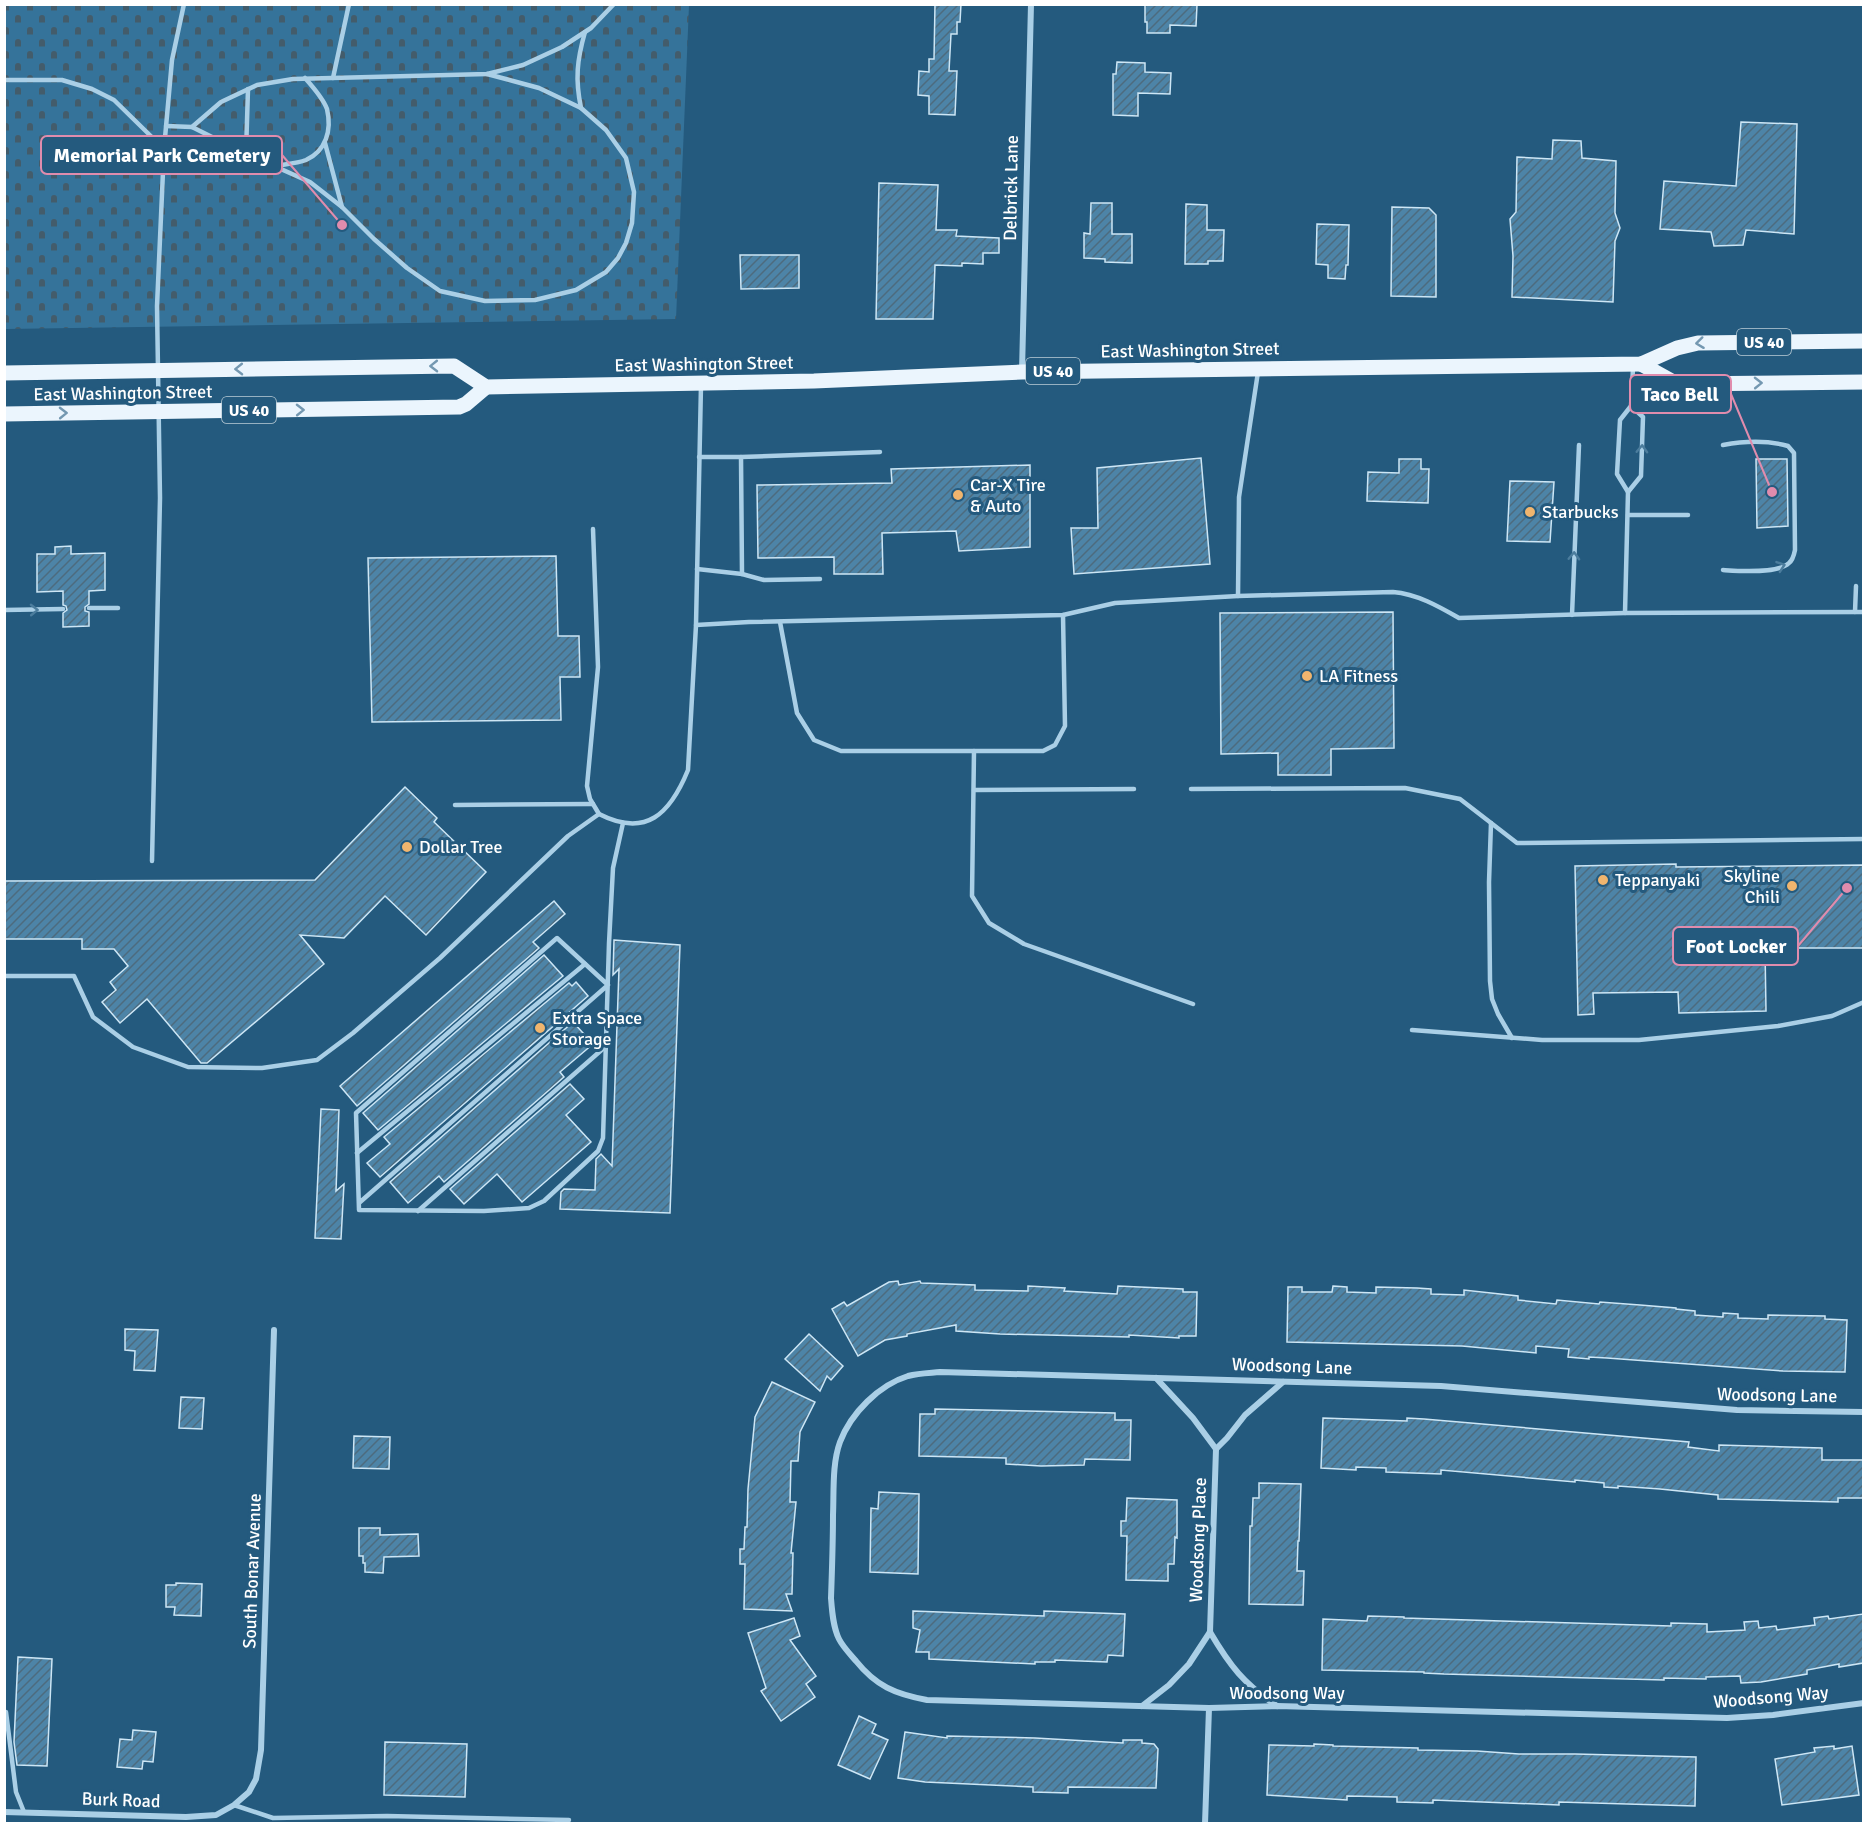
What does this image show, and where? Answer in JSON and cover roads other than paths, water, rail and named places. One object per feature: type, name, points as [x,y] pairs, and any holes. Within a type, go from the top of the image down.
[{"type":"main road","name":"East Washington Street","points":[[4,373],[454,366],[486,387],[814,381],[1022,372],[1637,364],[1677,348],[1698,343],[1863,341]]},
{"type":"main road","name":"East Washington Street","points":[[1637,364],[1677,384],[1863,382]]},
{"type":"main road","name":"East Washington Street","points":[[4,414],[459,407],[486,387]]},
{"type":"street","name":"Delbrick Lane","points":[[1022,372],[1031,4]]},
{"type":"street","name":"South Bonar Avenue","points":[[234,1805],[249,1792],[256,1779],[261,1750],[274,1330]]},
{"type":"street","name":"Woodsong Lane","points":[[833,1534],[834,1475],[840,1443],[847,1427],[865,1404],[895,1382],[908,1376],[940,1372],[1441,1386],[1737,1410],[1863,1412]]},
{"type":"street","points":[[1156,1378],[1193,1418],[1216,1449],[1245,1415],[1284,1381]]},
{"type":"street","name":"Woodsong Place","points":[[1210,1632],[1216,1449]]},
{"type":"street","name":"Woodsong Way","points":[[833,1534],[831,1598],[838,1638],[862,1669],[876,1682],[909,1697],[927,1700],[1209,1708],[1277,1706],[1727,1718],[1773,1715],[1863,1703]]},
{"type":"street","points":[[1142,1706],[1169,1685],[1193,1658],[1210,1632],[1236,1672],[1256,1692],[1277,1706]]},
{"type":"street","points":[[1205,1824],[1209,1708]]},
{"type":"street","name":"Burk Road","points":[[4,1812],[186,1817],[216,1815],[234,1805]]},
{"type":"lane","points":[[152,861],[160,498],[157,306],[166,126],[172,60],[184,4]]},
{"type":"lane","points":[[333,78],[349,4]]},
{"type":"lane","points":[[192,127],[221,102],[257,85],[305,78],[487,74],[523,65],[562,47],[585,32],[614,4]]},
{"type":"lane","points":[[581,108],[577,90],[577,73],[578,55],[585,32]]},
{"type":"lane","points":[[166,126],[192,127],[310,182],[342,207],[407,268],[440,291],[485,301],[536,300],[576,290],[606,272],[618,258],[626,243],[632,223],[634,192],[626,158],[606,130],[581,108],[539,88],[487,74]]},
{"type":"lane","points":[[274,166],[304,161],[317,154],[325,143],[329,128],[326,108],[305,78]]},
{"type":"lane","points":[[4,80],[62,80],[92,89],[114,100],[164,149]]},
{"type":"lane","points":[[246,153],[248,89]]},
{"type":"lane","points":[[325,143],[342,207]]},
{"type":"lane","points":[[1625,613],[1628,492],[1617,474],[1620,420],[1631,406],[1637,364]]},
{"type":"lane","points":[[1238,596],[1239,497],[1258,369]]},
{"type":"lane","points":[[593,528],[598,668],[586,786],[599,814],[623,823],[640,824],[657,816],[671,804],[687,770],[696,626],[701,383]]},
{"type":"lane","points":[[1628,492],[1641,476],[1643,417],[1631,406]]},
{"type":"lane","points":[[1723,445],[1735,442],[1772,442],[1788,446],[1794,453],[1795,550],[1791,562],[1783,568],[1756,571],[1723,570]]},
{"type":"lane","points":[[1572,615],[1580,445]]},
{"type":"lane","points":[[699,457],[880,452]]},
{"type":"lane","points":[[741,457],[742,574]]},
{"type":"lane","points":[[1628,515],[1688,515]]},
{"type":"lane","points":[[697,569],[742,574],[764,580],[820,579]]},
{"type":"lane","points":[[1855,612],[1856,586]]},
{"type":"lane","points":[[696,626],[780,621],[1063,615],[1115,603],[1238,596],[1393,592],[1406,593],[1436,604],[1459,618],[1625,613],[1863,612]]},
{"type":"lane","points":[[89,608],[118,608]]},
{"type":"lane","points":[[4,610],[63,609]]},
{"type":"lane","points":[[780,621],[797,713],[814,740],[841,752],[1043,751],[1055,745],[1065,726],[1063,615]]},
{"type":"lane","points":[[974,751],[972,896],[989,923],[1024,944],[1193,1004]]},
{"type":"lane","points":[[1191,789],[1405,788],[1460,799],[1517,843],[1863,839]]},
{"type":"lane","points":[[974,790],[1134,789]]},
{"type":"lane","points":[[454,805],[593,804]]},
{"type":"lane","points":[[4,976],[74,976],[93,1017],[133,1047],[188,1067],[262,1068],[316,1060],[353,1033],[440,958],[568,836],[599,814]]},
{"type":"lane","points":[[608,985],[557,938],[356,1113],[359,1210],[484,1211],[529,1208],[544,1201],[598,1151],[603,1138],[613,868],[623,823]]},
{"type":"lane","points":[[1491,824],[1490,981],[1492,999],[1512,1038]]},
{"type":"lane","points":[[357,1153],[585,964]]},
{"type":"lane","points":[[359,1203],[608,985]]},
{"type":"lane","points":[[1412,1030],[1542,1040],[1639,1041],[1778,1026],[1832,1016],[1863,1002]]},
{"type":"lane","points":[[418,1211],[605,1046]]},
{"type":"lane","points":[[4,1712],[6,1712],[16,1792],[24,1812]]},
{"type":"lane","points":[[234,1805],[273,1818],[387,1816],[569,1820]]},
{"type":"place","name":"Memorial Park Cemetery","points":[[342,225]]},
{"type":"place","name":"Taco Bell","points":[[1772,492]]},
{"type":"place","name":"Car-X Tire & Auto","points":[[958,495]]},
{"type":"place","name":"Starbucks","points":[[1530,512]]},
{"type":"place","name":"LA Fitness","points":[[1307,676]]},
{"type":"place","name":"Dollar Tree","points":[[407,847]]},
{"type":"place","name":"Teppanyaki","points":[[1603,880]]},
{"type":"place","name":"Skyline Chili","points":[[1792,886]]},
{"type":"place","name":"Foot Locker","points":[[1847,888]]},
{"type":"place","name":"Extra Space Storage","points":[[540,1028]]}]
